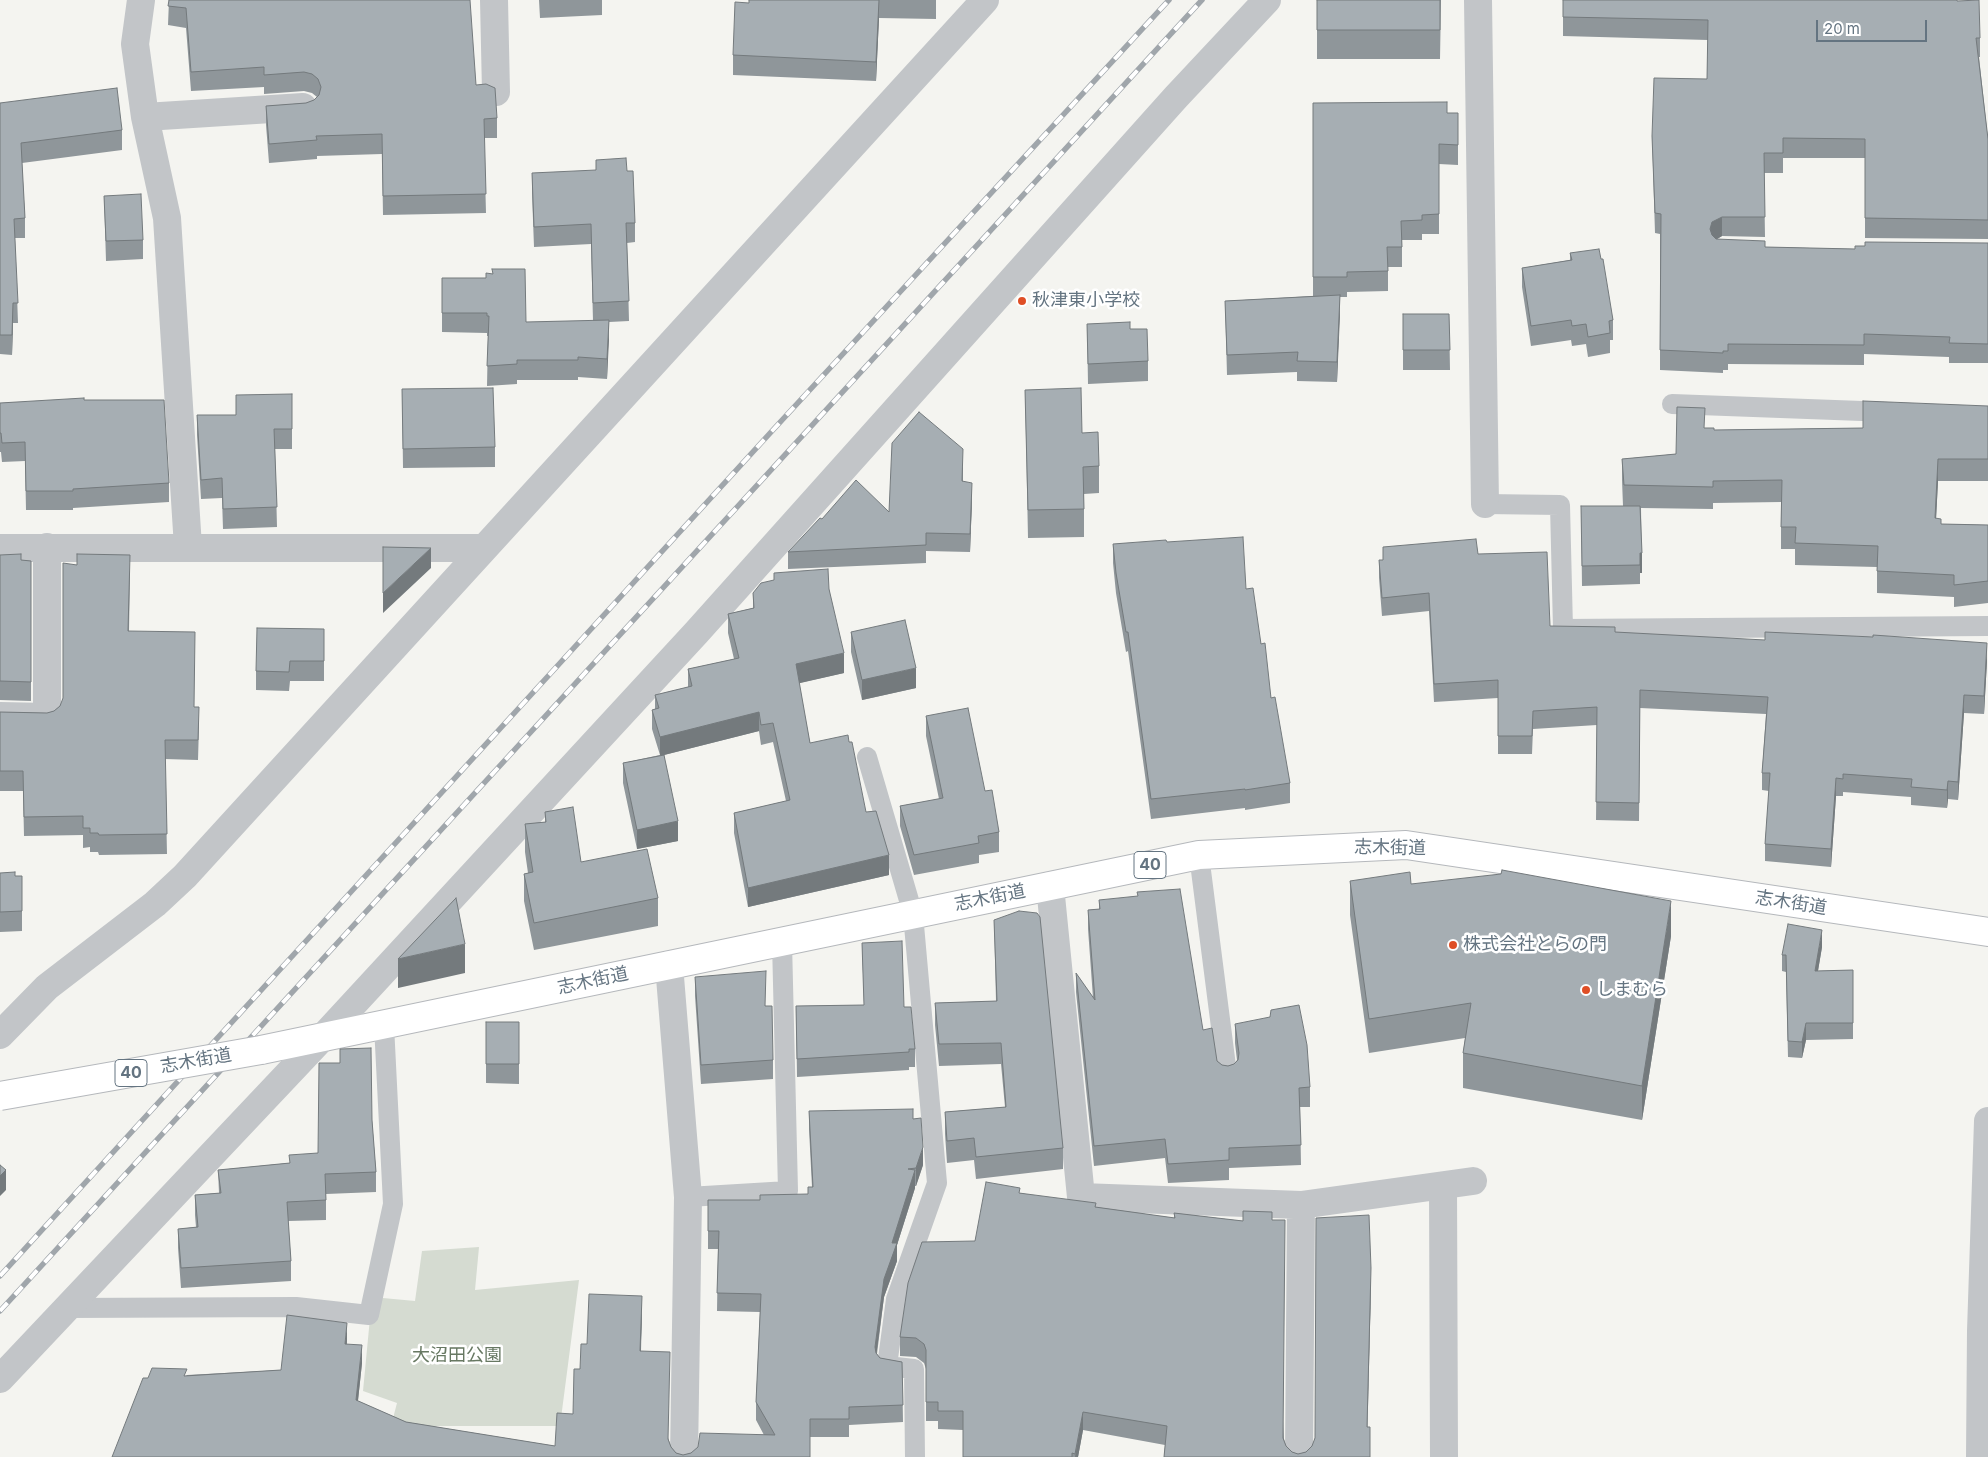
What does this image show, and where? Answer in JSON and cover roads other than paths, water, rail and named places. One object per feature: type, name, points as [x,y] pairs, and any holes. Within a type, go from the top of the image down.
[{"type":"main road","name":"志木街道","points":[[0,1096],[322,1038],[1199,855],[1406,845],[1988,932]]},
{"type":"street","points":[[141,0],[135,44],[145,118],[167,218],[188,547]]},
{"type":"street","points":[[494,0],[496,92]]},
{"type":"street","points":[[0,1035],[47,987],[155,904],[184,876],[985,0]]},
{"type":"street","points":[[0,1379],[322,1038],[696,633],[1176,97],[1268,0]]},
{"type":"street","points":[[1478,0],[1485,504]]},
{"type":"street","points":[[145,118],[305,107]]},
{"type":"street","points":[[0,716],[47,717],[47,547]]},
{"type":"street","points":[[0,548],[484,548]]},
{"type":"street","points":[[1050,886],[1081,1197],[1301,1204],[1473,1181]]},
{"type":"street","points":[[668,965],[688,1197],[684,1457]]},
{"type":"street","points":[[1980,1457],[1988,1121]]},
{"type":"street","points":[[1443,1186],[1444,1457]]},
{"type":"street","points":[[1299,1457],[1301,1204]]},
{"type":"lane","points":[[1672,404],[1909,413]]},
{"type":"lane","points":[[1485,504],[1560,505],[1563,629],[1988,626]]},
{"type":"lane","points":[[867,757],[913,914],[937,1183],[896,1299],[887,1366],[914,1369],[916,1457]]},
{"type":"lane","points":[[1199,855],[1227,1074]]},
{"type":"lane","points":[[688,1197],[788,1191],[782,942]]},
{"type":"lane","points":[[67,1308],[296,1308],[369,1315],[392,1204],[384,1025]]},
{"type":"railway","points":[[0,1276],[772,431],[1169,0]]},
{"type":"railway","points":[[0,1311],[1202,0]]},
{"type":"place","name":"秋津東小学校","points":[[1022,301]]},
{"type":"place","name":"株式会社とらの門","points":[[1453,945]]},
{"type":"place","name":"しまむら","points":[[1586,990]]},
{"type":"park label","name":"大沼田公園","points":[[457,1356]]}]
